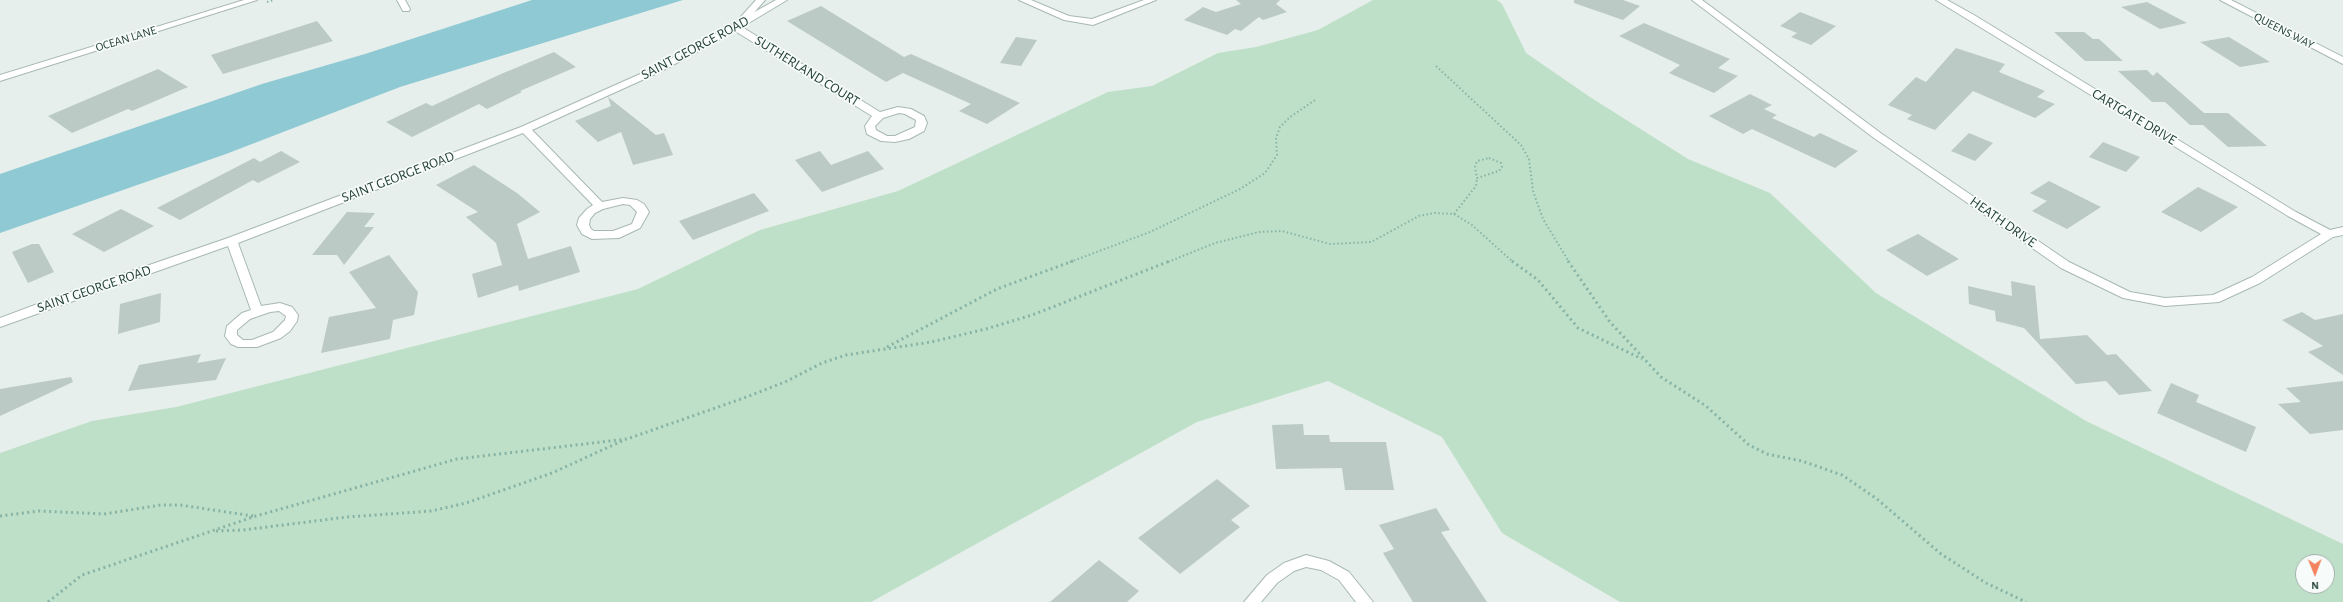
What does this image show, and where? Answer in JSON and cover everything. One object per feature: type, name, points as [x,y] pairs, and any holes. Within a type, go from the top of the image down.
[{"type":"street","name":"OCEAN LANE","points":[[0,78],[253,0]]},
{"type":"street","points":[[401,0],[406,9]]},
{"type":"street","points":[[737,24],[761,0]]},
{"type":"street","name":"SAINT GEORGE ROAD","points":[[0,323],[60,300],[232,241],[525,129],[659,69],[737,24],[783,0]]},
{"type":"street","points":[[1023,0],[1067,18],[1092,22],[1152,0]]},
{"type":"street","name":"HEATH DRIVE","points":[[1696,0],[1878,136],[2065,265],[2127,294],[2165,302],[2215,299],[2256,280],[2329,234],[2343,231]]},
{"type":"street","name":"CARTGATE DRIVE","points":[[1940,0],[1971,17],[2292,214],[2329,234]]},
{"type":"street","name":"QUEENS WAY","points":[[2224,0],[2343,61]]},
{"type":"street","name":"SUTHERLAND COURT","points":[[737,24],[879,116]]},
{"type":"street","points":[[898,110],[907,111],[920,118],[922,123],[920,129],[905,137],[885,139],[871,132],[870,126],[873,120],[879,116],[898,110]]},
{"type":"street","points":[[525,129],[600,206]]},
{"type":"street","points":[[623,201],[633,202],[640,206],[643,212],[641,219],[626,232],[615,235],[592,235],[586,231],[583,225],[585,218],[600,206],[623,201]]},
{"type":"street","points":[[232,241],[257,310]]},
{"type":"street","points":[[1252,602],[1272,579],[1289,567],[1306,561],[1324,565],[1344,576],[1365,602]]},
{"type":"path","points":[[1436,66],[1480,109],[1521,145],[1529,159],[1532,191],[1543,219],[1557,244],[1610,322],[1642,359],[1661,377],[1706,406],[1749,445],[1768,454],[1802,461],[1842,475],[1877,500],[1941,554],[1986,583],[2026,602]]},
{"type":"path","points":[[884,349],[997,289],[1150,232],[1240,189],[1265,173],[1277,155],[1276,138],[1280,127],[1290,117],[1315,100]]},
{"type":"path","points":[[1454,214],[1476,186],[1477,178],[1475,167],[1477,161],[1481,158],[1489,158],[1501,163],[1502,167],[1499,171],[1477,178]]},
{"type":"path","points":[[213,531],[244,530],[347,517],[431,511],[466,503],[552,473],[627,438],[741,400],[785,382],[822,363],[846,355],[931,342],[979,331],[1032,315],[1215,243],[1259,232],[1282,232],[1330,244],[1353,244],[1371,242],[1420,216],[1435,213],[1454,214],[1472,225],[1508,259],[1538,280],[1578,328],[1642,359]]},
{"type":"path","points":[[48,602],[82,575],[256,516],[457,459],[627,438]]},
{"type":"path","points":[[0,516],[39,511],[104,514],[161,505],[180,505],[256,516]]},
{"type":"green space","points":[[1373,0],[1497,0],[1502,4],[1526,53],[1590,97],[1688,159],[1770,193],[1876,293],[2086,421],[2343,544],[2343,602],[1620,602],[1502,533],[1442,437],[1328,381],[1197,422],[871,602],[0,602],[0,453],[92,421],[176,407],[638,289],[760,230],[898,191],[1108,92],[1152,86],[1218,53],[1256,47],[1318,30]]},
{"type":"water","points":[[532,0],[683,0],[400,87],[226,154],[0,233],[0,174],[262,84],[365,54]]},
{"type":"building","points":[[1236,0],[1280,0],[1276,4],[1287,12],[1263,20],[1259,17],[1241,31],[1235,29],[1227,35],[1184,20],[1203,7],[1216,12],[1241,4]]},
{"type":"building","points":[[1574,0],[1623,0],[1640,6],[1623,20],[1574,3]]},
{"type":"building","points":[[2147,2],[2187,23],[2160,29],[2121,7]]},
{"type":"building","points":[[821,6],[904,57],[911,54],[1020,103],[987,124],[959,111],[971,104],[903,73],[886,82],[787,21]]},
{"type":"building","points":[[1800,12],[1836,26],[1811,45],[1791,37],[1797,33],[1780,26]]},
{"type":"building","points":[[317,21],[333,41],[223,74],[211,55]]},
{"type":"building","points":[[1644,23],[1730,59],[1718,68],[1738,76],[1714,93],[1669,73],[1680,65],[1619,36]]},
{"type":"building","points":[[2054,32],[2084,32],[2093,39],[2099,39],[2123,61],[2085,61]]},
{"type":"building","points":[[1016,37],[1037,40],[1021,66],[1000,63]]},
{"type":"building","points":[[2229,37],[2270,62],[2240,67],[2200,42]]},
{"type":"building","points":[[1956,48],[2005,64],[1999,72],[2045,91],[2037,97],[2055,104],[2035,118],[1973,91],[1935,130],[1907,119],[1912,115],[1888,105],[1916,77],[1926,82]]},
{"type":"building","points":[[554,52],[576,67],[520,91],[522,92],[487,109],[479,104],[412,137],[386,122],[426,103],[432,106],[501,74]]},
{"type":"building","points":[[158,69],[188,87],[132,111],[128,109],[72,133],[48,116]]},
{"type":"building","points":[[2147,70],[2153,76],[2157,72],[2204,113],[2228,113],[2267,146],[2228,147],[2203,125],[2190,125],[2165,102],[2152,102],[2118,71]]},
{"type":"building","points":[[1750,94],[1772,105],[1764,109],[1777,115],[1772,118],[1814,137],[1820,133],[1858,151],[1835,168],[1752,129],[1743,134],[1709,116]]},
{"type":"building","points":[[608,97],[656,135],[664,133],[673,155],[633,165],[621,132],[598,142],[575,121],[611,106]]},
{"type":"building","points":[[1969,133],[1993,143],[1975,161],[1951,151]]},
{"type":"building","points":[[2103,142],[2140,157],[2126,172],[2089,157]]},
{"type":"building","points":[[281,151],[300,162],[258,183],[253,180],[180,220],[157,208],[254,158],[260,162]]},
{"type":"building","points":[[820,151],[831,165],[868,151],[884,169],[822,192],[795,160]]},
{"type":"building","points":[[474,165],[517,193],[540,212],[517,224],[528,259],[571,246],[580,272],[519,291],[518,285],[478,298],[472,274],[502,265],[496,243],[466,217],[478,212],[436,185]]},
{"type":"building","points":[[2049,181],[2101,207],[2067,229],[2032,211],[2047,201],[2030,193]]},
{"type":"building","points":[[2198,187],[2238,207],[2201,232],[2161,212]]},
{"type":"building","points":[[754,193],[769,211],[693,240],[679,221]]},
{"type":"building","points":[[121,209],[154,226],[104,252],[72,234]]},
{"type":"building","points":[[347,212],[375,213],[364,227],[374,227],[344,265],[337,255],[312,255]]},
{"type":"building","points":[[1918,234],[1959,259],[1927,276],[1886,250]]},
{"type":"building","points":[[32,244],[39,244],[54,272],[28,283],[12,252]]},
{"type":"building","points":[[389,255],[418,292],[414,315],[393,320],[390,339],[321,353],[329,317],[376,308],[349,272]]},
{"type":"building","points":[[2011,281],[2035,286],[2040,339],[2087,335],[2107,355],[2116,354],[2152,391],[2119,395],[2106,381],[2076,384],[2024,328],[1996,321],[1995,311],[1969,304],[1968,286],[2012,296]]},
{"type":"building","points":[[161,293],[160,322],[118,334],[120,304]]},
{"type":"building","points":[[2302,312],[2315,320],[2343,314],[2343,375],[2308,352],[2323,346],[2282,320]]},
{"type":"building","points":[[201,354],[197,363],[226,358],[216,380],[128,391],[139,365]]},
{"type":"building","points":[[71,377],[73,382],[0,416],[0,389]]},
{"type":"building","points":[[2343,381],[2343,430],[2310,434],[2278,404],[2301,402],[2286,388]]},
{"type":"building","points":[[2171,383],[2199,395],[2196,402],[2256,427],[2246,452],[2157,413]]},
{"type":"building","points":[[1303,424],[1304,435],[1329,435],[1330,442],[1386,442],[1394,490],[1345,490],[1342,468],[1276,469],[1272,425]]},
{"type":"building","points":[[1217,479],[1250,506],[1231,520],[1240,527],[1180,574],[1138,538]]},
{"type":"building","points":[[1436,508],[1450,530],[1441,532],[1487,602],[1413,602],[1383,553],[1394,549],[1379,525]]},
{"type":"building","points":[[1099,560],[1139,591],[1127,602],[1050,602]]}]
